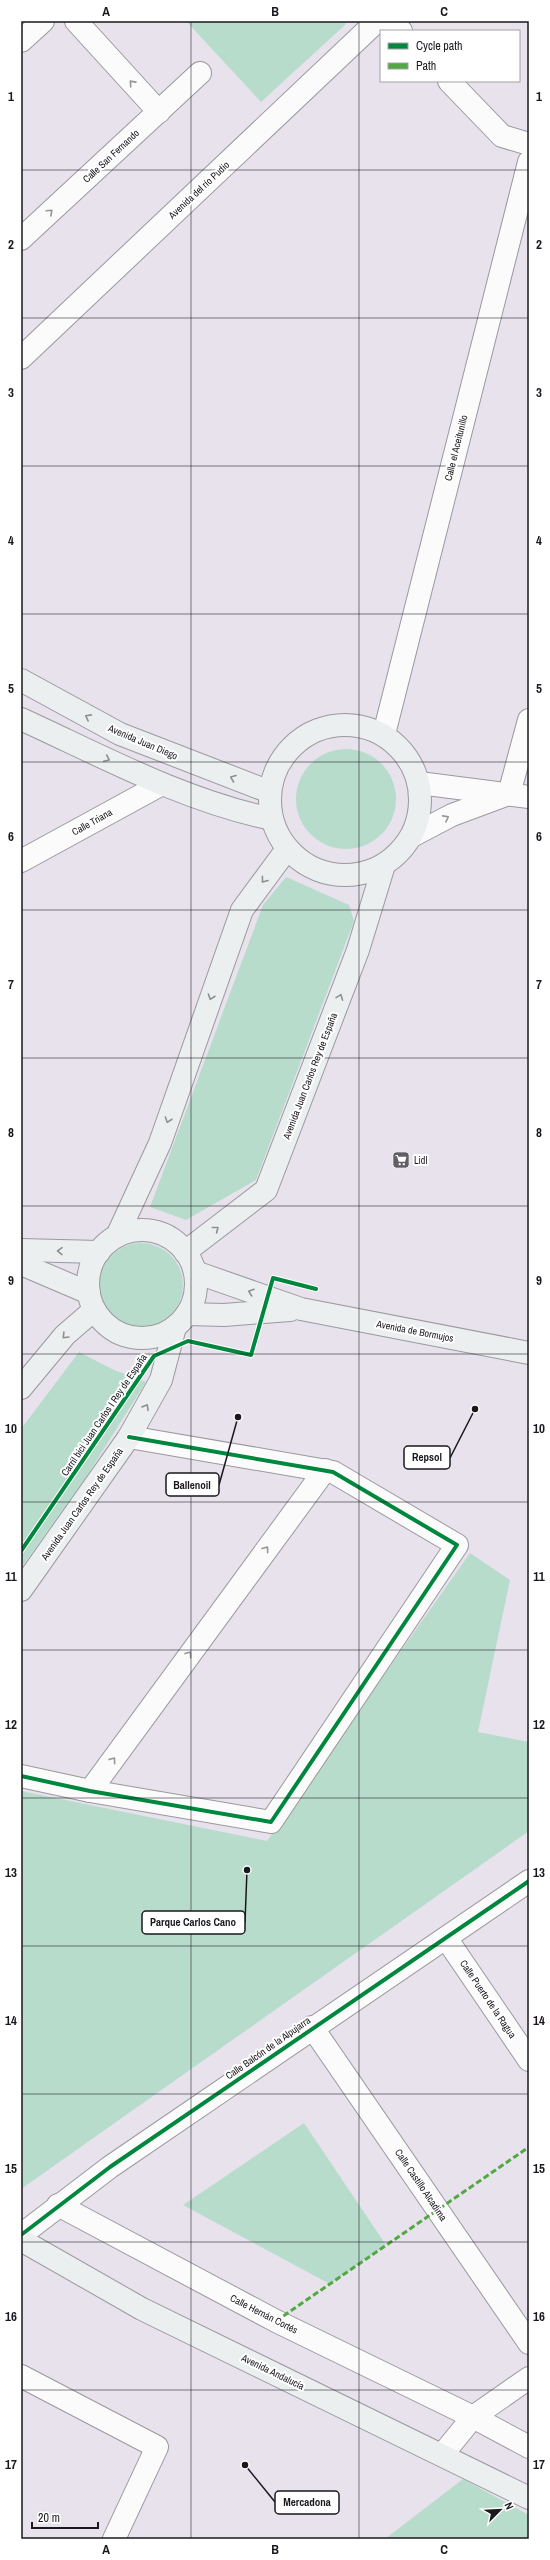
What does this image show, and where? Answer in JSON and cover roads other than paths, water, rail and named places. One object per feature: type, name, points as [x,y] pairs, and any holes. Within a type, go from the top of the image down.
[{"type":"street","points":[[21,42],[43,21]]},
{"type":"street","points":[[76,21],[159,112]]},
{"type":"street","name":"Avenida del río Pudio","points":[[21,358],[377,21]]},
{"type":"street","points":[[391,21],[400,30]]},
{"type":"street","name":"Calle San Fernando","points":[[21,239],[200,73]]},
{"type":"street","points":[[450,82],[502,136],[529,144]]},
{"type":"street","name":"Calle el Aceitunillo","points":[[384,734],[529,162]]},
{"type":"street","name":"Avenida Juan Diego","points":[[21,680],[120,734],[270,792]]},
{"type":"street","points":[[21,719],[162,784],[238,812],[272,819]]},
{"type":"street","points":[[519,796],[529,720]]},
{"type":"street","points":[[335,724],[360,725],[384,734],[400,747],[408,758],[419,783],[421,801],[419,819],[412,836],[400,852],[384,865],[365,873],[344,876],[323,872],[303,863],[288,849],[278,835],[272,819],[270,792],[280,763],[290,747],[310,732],[335,724]]},
{"type":"street","points":[[419,783],[519,796]]},
{"type":"street","name":"Calle Triana","points":[[21,861],[162,784]]},
{"type":"street","points":[[412,836],[452,815],[519,796]]},
{"type":"street","points":[[117,1236],[160,1143],[242,910],[288,849]]},
{"type":"street","name":"Avenida Juan Carlos Rey de España","points":[[185,1252],[266,1190],[358,950],[384,865]]},
{"type":"street","points":[[21,1264],[92,1302],[111,1328],[122,1335],[140,1339],[159,1336],[181,1321],[194,1301],[196,1287],[195,1272],[185,1252],[177,1243],[164,1234],[148,1230],[132,1231],[117,1236],[99,1252],[90,1272],[92,1302],[21,1388]]},
{"type":"street","points":[[21,1250],[99,1252]]},
{"type":"street","name":"Avenida de Bormujos","points":[[195,1272],[301,1309],[529,1353]]},
{"type":"street","name":"Avenida de Bormujos","points":[[181,1321],[224,1315],[301,1309]]},
{"type":"street","name":"Avenida Juan Carlos Rey de España","points":[[21,1590],[128,1437],[161,1380],[181,1321]]},
{"type":"street","points":[[21,1776],[90,1791],[271,1822],[457,1545],[332,1472],[128,1437]]},
{"type":"street","points":[[90,1791],[325,1470]]},
{"type":"street","name":"Calle Balcón de la Alpujarra","points":[[21,2234],[58,2205],[312,2027],[529,1881]]},
{"type":"street","name":"Calle Puerto de la Ragua","points":[[446,1938],[529,2060]]},
{"type":"street","name":"Calle Castillo Alcadima","points":[[312,2027],[529,2344]]},
{"type":"street","name":"Calle Hernán Cortés","points":[[58,2205],[276,2321],[473,2417],[529,2447]]},
{"type":"street","name":"Avenida Andalucía","points":[[21,2240],[142,2309],[529,2498]]},
{"type":"street","points":[[21,2376],[157,2448],[114,2539]]},
{"type":"street","points":[[442,2455],[473,2417],[529,2378]]},
{"type":"place","name":"Lidl","points":[[401,1160]]},
{"type":"place","name":"Repsol","points":[[475,1409]]},
{"type":"place","name":"Ballenoil","points":[[238,1417]]},
{"type":"place","name":"Parque Carlos Cano","points":[[247,1870]]},
{"type":"place","name":"Mercadona","points":[[245,2465]]}]
